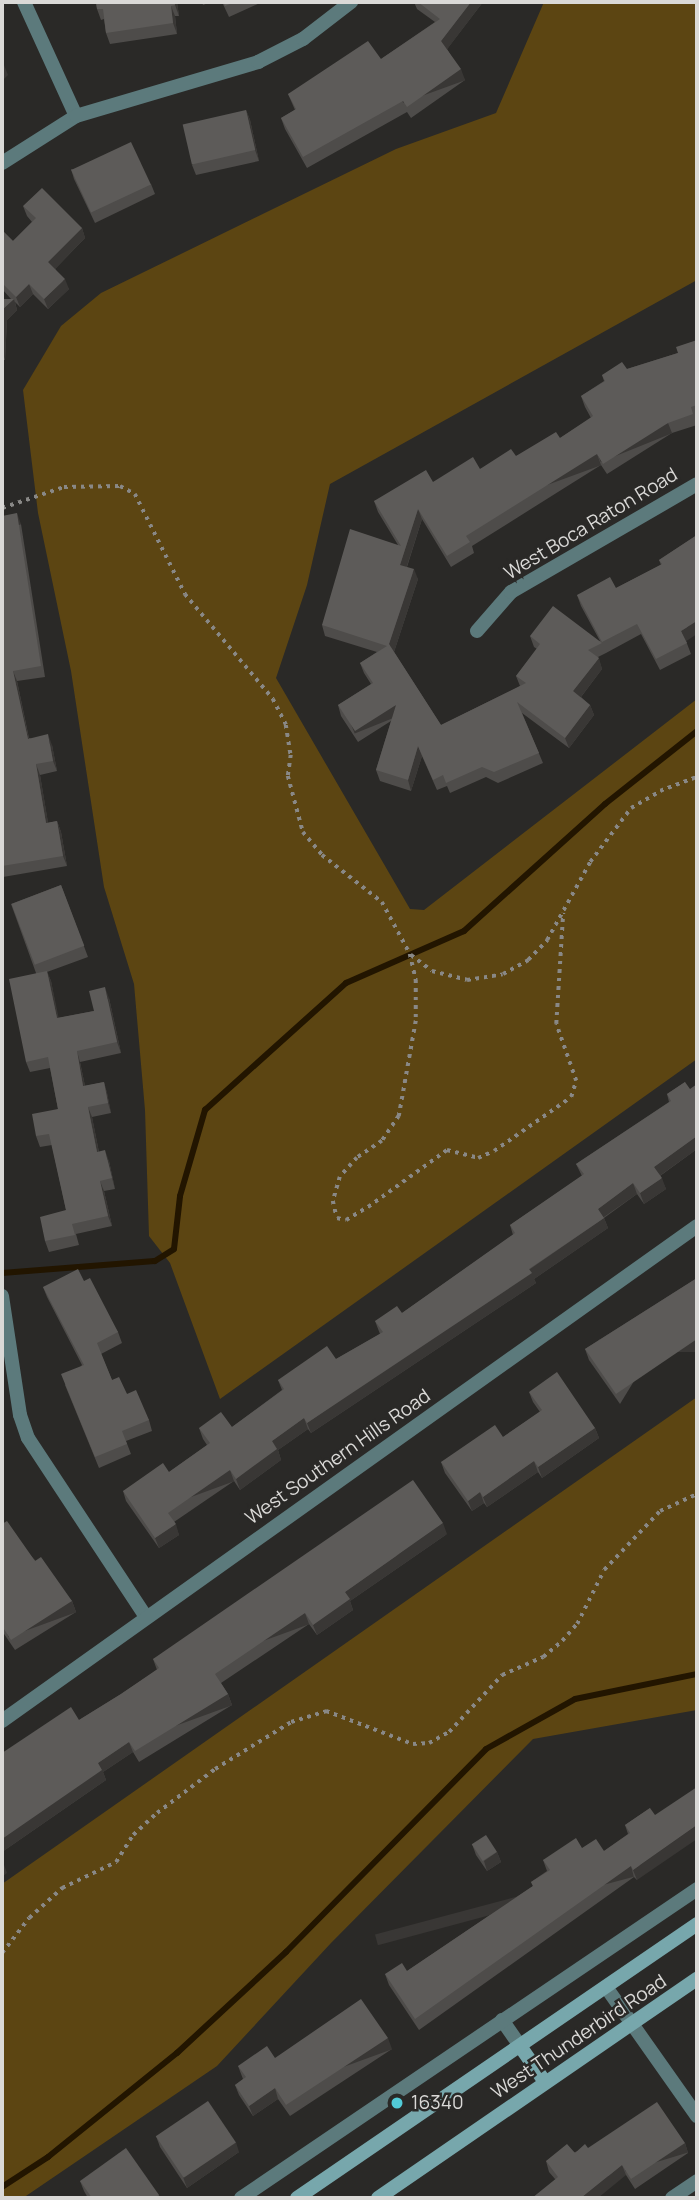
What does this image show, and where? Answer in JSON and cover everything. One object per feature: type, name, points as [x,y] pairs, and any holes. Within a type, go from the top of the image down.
[{"type":"main road","name":"West Thunderbird Road","points":[[297,2198],[697,1924]]},
{"type":"main road","name":"West Thunderbird Road","points":[[378,2198],[697,1979]]},
{"type":"main road","points":[[520,2046],[545,2082]]},
{"type":"street","points":[[24,2],[76,117]]},
{"type":"street","points":[[2,163],[76,117],[258,62],[303,39],[351,2]]},
{"type":"street","name":"West Boca Raton Road","points":[[477,631],[511,592],[697,484]]},
{"type":"street","name":"West Southern Hills Road","points":[[2,1721],[697,1226]]},
{"type":"street","points":[[2,1296],[20,1415],[28,1438],[146,1616]]},
{"type":"street","points":[[241,2198],[697,1889]]},
{"type":"street","points":[[606,1987],[697,2116]]},
{"type":"street","name":"West Thunderbird Road","points":[[502,2020],[520,2046]]},
{"type":"street","points":[[672,2198],[697,2181]]},
{"type":"path","points":[[2,508],[64,487],[120,486],[135,494],[185,594],[273,699],[286,725],[291,755],[288,776],[303,832],[322,855],[382,902],[410,954],[416,980],[416,1021],[399,1116],[382,1141],[358,1158],[340,1177],[333,1201],[337,1219],[346,1220],[368,1207],[447,1150],[478,1158],[494,1151],[571,1097],[576,1081],[555,1024],[563,913]]},
{"type":"path","points":[[410,954],[432,971],[467,980],[503,974],[528,960],[547,940],[590,862],[631,808],[660,791],[697,777]]},
{"type":"path","points":[[2,1953],[29,1918],[62,1888],[116,1862],[133,1835],[157,1813],[215,1769],[291,1722],[326,1711],[413,1744],[429,1743],[449,1732],[502,1675],[543,1657],[562,1641],[577,1624],[604,1570],[660,1511],[697,1494]]},
{"type":"shaded area","points":[[544,2],[697,2],[697,280],[330,484],[307,585],[276,678],[410,909],[424,910],[697,699],[697,1059],[220,1399],[170,1263],[149,1236],[145,1110],[134,984],[104,887],[71,671],[38,513],[23,390],[61,326],[101,293],[396,149],[496,113]]},
{"type":"shaded area","points":[[697,1397],[697,1710],[533,1739],[331,1943],[217,2066],[23,2198],[2,2198],[2,1884]]},
{"type":"building","points":[[96,2],[174,2],[175,5],[171,6],[173,23],[106,33],[103,9],[97,9]]},
{"type":"building","points":[[418,2],[471,2],[441,41],[461,69],[407,107],[403,101],[303,157],[281,118],[296,109],[288,94],[368,41],[381,59],[440,19]]},
{"type":"building","points":[[246,110],[255,150],[192,165],[183,125]]},
{"type":"building","points":[[131,142],[151,185],[91,212],[71,170]]},
{"type":"building","points":[[42,188],[82,228],[48,262],[65,279],[44,299],[29,284],[16,297],[2,283],[2,230],[13,241],[36,218],[23,206]]},
{"type":"building","points":[[2,299],[14,299],[3,309],[2,347]]},
{"type":"building","points":[[697,340],[697,405],[691,407],[693,414],[668,423],[603,464],[597,454],[466,536],[470,542],[447,556],[418,509],[400,565],[414,569],[389,644],[441,725],[526,683],[516,676],[540,644],[530,636],[553,606],[602,643],[588,650],[599,658],[573,691],[590,705],[565,738],[517,702],[539,753],[494,772],[482,767],[446,783],[443,775],[433,780],[418,746],[408,780],[376,770],[396,705],[355,731],[338,705],[373,683],[360,663],[387,646],[322,625],[350,529],[401,546],[374,501],[426,470],[433,482],[473,457],[480,469],[511,449],[516,456],[556,432],[560,438],[593,416],[581,396],[605,381],[602,375],[622,362],[627,369],[678,353],[676,347]]},
{"type":"building","points":[[17,513],[41,666],[13,671],[28,739],[48,734],[53,761],[36,764],[46,823],[57,821],[63,856],[2,866],[2,516]]},
{"type":"building","points":[[697,535],[697,621],[681,631],[687,643],[656,659],[637,624],[602,642],[577,595],[610,577],[616,588],[662,564],[659,560]]},
{"type":"building","points":[[61,885],[84,946],[35,965],[12,904]]},
{"type":"building","points":[[47,971],[57,1018],[94,1011],[89,991],[105,987],[117,1042],[77,1051],[83,1086],[104,1082],[108,1103],[88,1107],[97,1152],[105,1150],[112,1178],[100,1181],[108,1216],[72,1224],[75,1235],[45,1241],[40,1217],[66,1210],[49,1134],[36,1136],[32,1114],[58,1109],[48,1057],[26,1062],[9,979]]},
{"type":"building","points":[[685,1082],[690,1089],[697,1084],[697,1136],[654,1167],[662,1178],[640,1193],[633,1183],[598,1209],[604,1218],[529,1269],[532,1273],[307,1423],[304,1418],[272,1441],[277,1449],[236,1479],[230,1470],[168,1513],[176,1524],[155,1538],[123,1491],[163,1463],[169,1472],[210,1443],[199,1428],[221,1412],[232,1427],[284,1389],[278,1380],[327,1346],[336,1359],[383,1332],[375,1321],[397,1306],[402,1313],[515,1233],[510,1225],[584,1174],[576,1164],[671,1101],[667,1094]]},
{"type":"building","points":[[78,1269],[84,1281],[90,1278],[118,1332],[97,1343],[112,1380],[119,1377],[127,1394],[136,1390],[149,1420],[122,1431],[127,1444],[95,1457],[61,1374],[84,1365],[43,1287]]},
{"type":"building","points":[[697,1278],[697,1339],[616,1394],[585,1349]]},
{"type":"building","points":[[557,1372],[595,1428],[538,1467],[534,1461],[483,1497],[480,1492],[468,1501],[441,1462],[495,1425],[503,1437],[542,1410],[529,1392]]},
{"type":"building","points":[[413,1480],[443,1523],[345,1592],[350,1599],[313,1625],[305,1613],[215,1674],[228,1694],[135,1751],[129,1742],[98,1763],[102,1770],[2,1839],[2,1753],[71,1707],[79,1720],[121,1694],[159,1668],[153,1659]]},
{"type":"building","points":[[7,1521],[35,1561],[41,1557],[72,1601],[11,1640],[2,1626],[2,1524]]},
{"type":"building","points":[[697,1787],[697,1825],[633,1870],[631,1866],[415,2019],[385,1974],[402,1963],[407,1971],[533,1886],[531,1882],[550,1870],[543,1860],[576,1838],[582,1848],[596,1839],[604,1851],[630,1833],[625,1825],[650,1808],[655,1815]]},
{"type":"building","points":[[486,1835],[497,1852],[483,1861],[472,1844]]},
{"type":"building","points":[[361,1999],[388,2038],[286,2105],[275,2088],[249,2106],[235,2085],[246,2077],[238,2066],[267,2046],[275,2058]]},
{"type":"building","points":[[208,2101],[236,2142],[184,2178],[156,2136]]},
{"type":"building","points":[[657,2102],[685,2143],[631,2179],[622,2165],[581,2198],[532,2198],[558,2177],[546,2161],[567,2144],[575,2153],[585,2144],[588,2148]]},
{"type":"building","points":[[126,2148],[159,2195],[154,2198],[92,2198],[80,2181]]},
{"type":"waterway","points":[[2,1273],[155,1261],[174,1249],[180,1196],[205,1110],[346,983],[464,931],[605,804],[697,731]]},
{"type":"waterway","points":[[2,2187],[48,2157],[177,2053],[286,1952],[486,1749],[575,1699],[697,1674]]},
{"type":"place","name":"16340","points":[[397,2103]]}]
